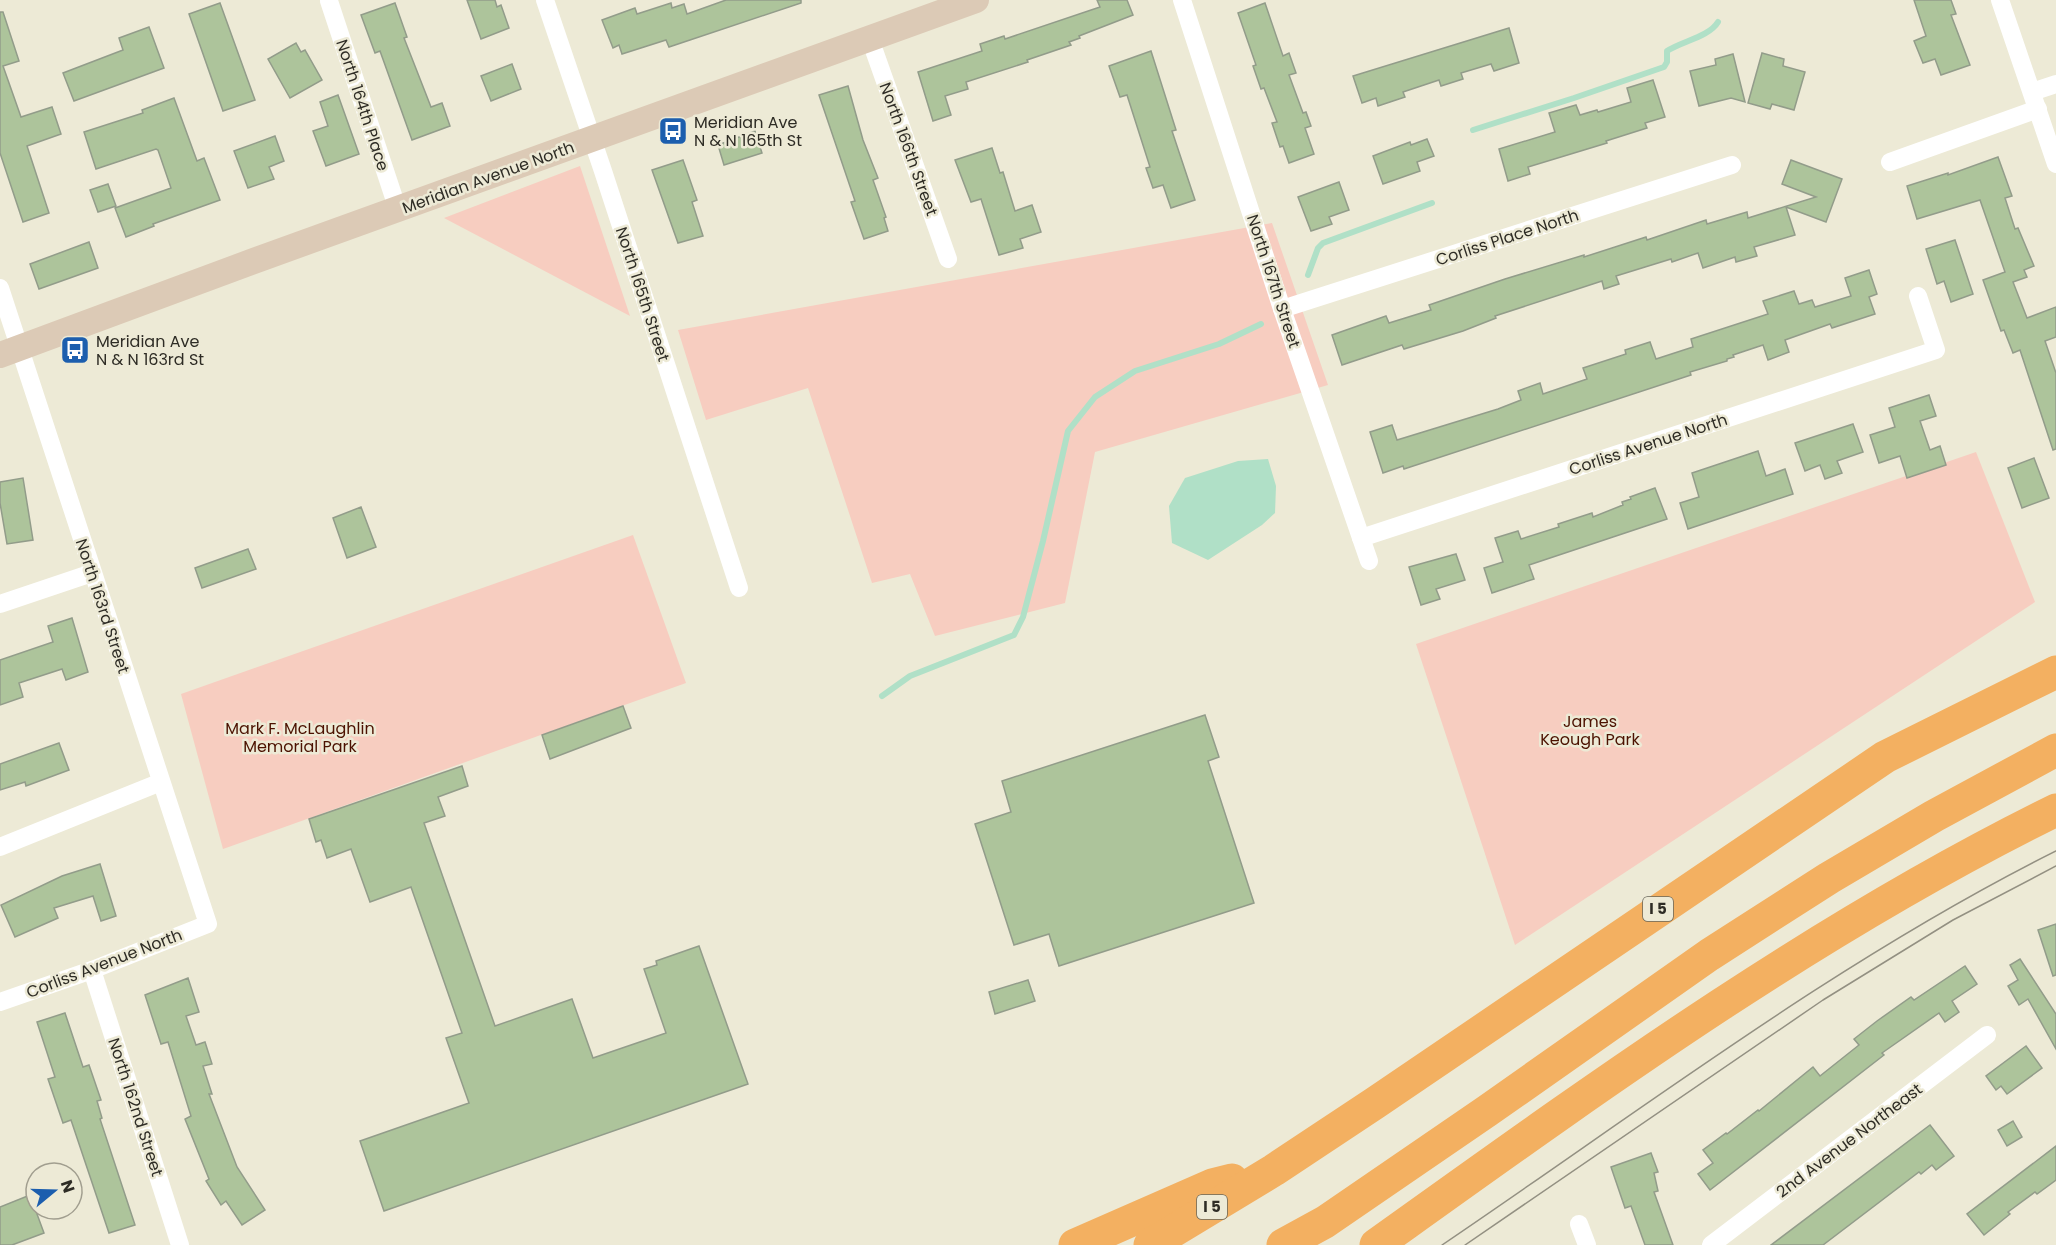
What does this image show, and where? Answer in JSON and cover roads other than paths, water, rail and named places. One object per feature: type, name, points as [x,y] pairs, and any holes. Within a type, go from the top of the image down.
[{"type":"highway","name":"I 5","points":[[1150,1245],[1274,1170],[1886,757],[2056,672]]},
{"type":"highway","points":[[1283,1245],[1325,1222],[1719,948],[1829,878],[1934,816],[2056,750]]},
{"type":"highway","points":[[1376,1245],[1727,1000],[1885,902],[2011,832],[2056,810]]},
{"type":"highway","points":[[1076,1245],[1212,1185],[1274,1170]]},
{"type":"street","name":"North 165th Street","points":[[545,0],[739,588]]},
{"type":"street","name":"Meridian Avenue North","points":[[10,352],[592,138],[976,0]]},
{"type":"street","name":"North 167th Street","points":[[1182,0],[1282,309],[1369,561]]},
{"type":"street","points":[[2000,0],[2056,164]]},
{"type":"street","name":"North 164th Place","points":[[329,1],[398,210]]},
{"type":"street","name":"North 166th Street","points":[[870,39],[948,258]]},
{"type":"street","points":[[1890,162],[2035,101],[2056,84]]},
{"type":"street","name":"Corliss Place North","points":[[1282,309],[1732,165]]},
{"type":"street","name":"North 163rd Street","points":[[0,288],[10,352],[92,573],[208,924]]},
{"type":"street","name":"Corliss Avenue North","points":[[1361,538],[1936,350],[1918,296]]},
{"type":"street","points":[[0,604],[92,573]]},
{"type":"street","points":[[0,847],[161,782]]},
{"type":"street","name":"Corliss Avenue North","points":[[0,1002],[92,970],[208,924]]},
{"type":"street","name":"North 162nd Street","points":[[92,970],[180,1245]]},
{"type":"street","name":"2nd Avenue Northeast","points":[[1711,1245],[1987,1035]]},
{"type":"street","points":[[1579,1224],[1587,1245]]},
{"type":"waterway","points":[[1473,130],[1664,67],[1667,62],[1667,51],[1702,35],[1718,22]]},
{"type":"waterway","points":[[1308,275],[1318,248],[1323,243],[1432,203]]},
{"type":"waterway","points":[[882,696],[910,676],[1014,635],[1023,617],[1068,431],[1095,397],[1135,371],[1219,344],[1261,324]]},
{"type":"tram line","points":[[1442,1245],[1667,1089],[1819,988],[1896,939],[2056,851]]},
{"type":"tram line","points":[[1465,1245],[1823,1000],[1953,920],[2056,866]]},
{"type":"place","name":"Meridian Ave N & N 165th St","points":[[673,131]]},
{"type":"place","name":"Meridian Ave N & N 163rd St","points":[[75,350]]},
{"type":"park label","name":"James Keough Park","points":[[1590,730]]},
{"type":"park label","name":"Mark F. McLaughlin Memorial Park","points":[[300,737]]}]
